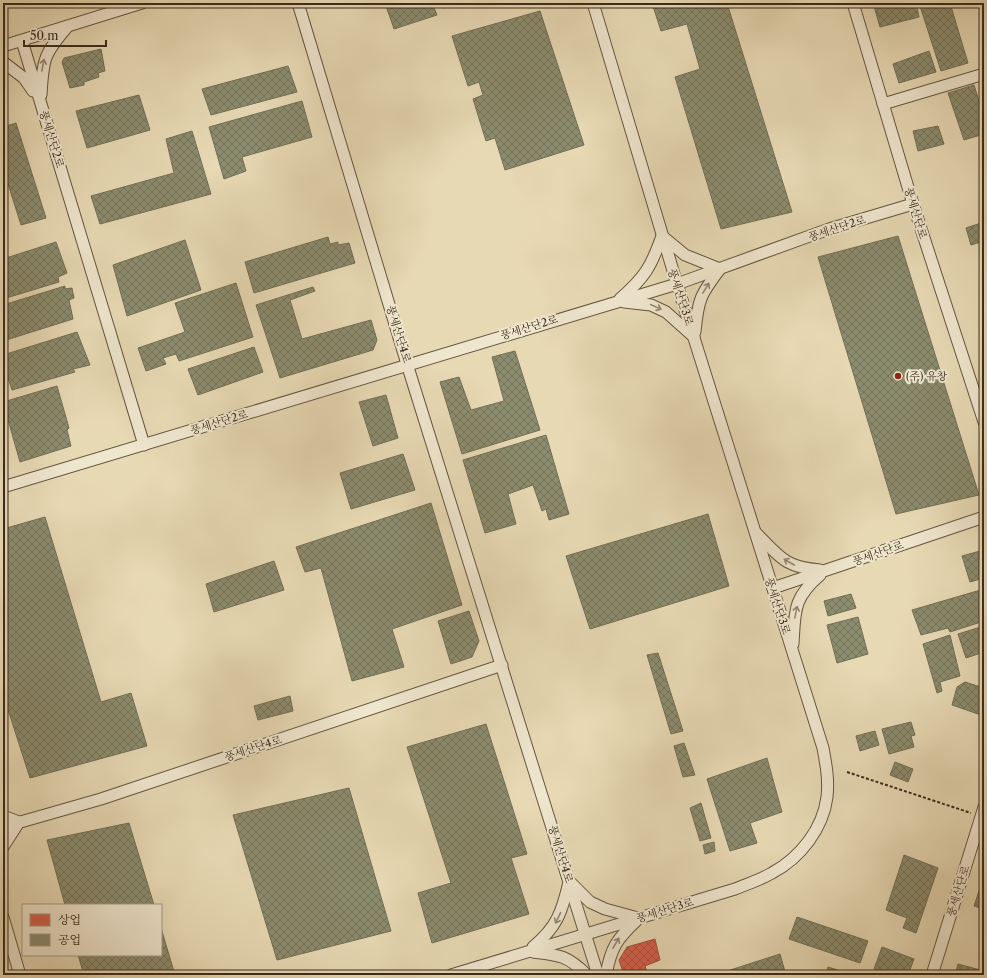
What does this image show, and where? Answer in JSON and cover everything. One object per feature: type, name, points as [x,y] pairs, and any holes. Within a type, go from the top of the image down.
[{"type":"street","points":[[3,46],[142,3]]},
{"type":"street","name":"풍세산단3로","points":[[451,975],[735,888],[772,874],[793,858],[810,840],[822,816],[827,796],[827,772],[823,748],[662,236],[593,3]]},
{"type":"street","name":"풍세산단로","points":[[853,3],[913,204],[984,422]]},
{"type":"street","name":"풍세산단4로","points":[[298,4],[407,364],[598,975]]},
{"type":"street","points":[[41,103],[42,70],[45,56],[52,44],[68,26]]},
{"type":"street","name":"풍세산단2로","points":[[22,41],[144,445]]},
{"type":"street","points":[[3,62],[24,78],[41,103]]},
{"type":"street","points":[[884,104],[984,74]]},
{"type":"street","name":"풍세산단2로","points":[[3,487],[407,364],[677,284],[829,229],[913,204]]},
{"type":"street","points":[[618,301],[639,282],[650,268],[662,236],[684,255],[720,268],[705,288],[698,303],[694,337]]},
{"type":"street","points":[[618,301],[651,305],[666,312],[694,337]]},
{"type":"street","name":"풍세산단로","points":[[773,588],[984,517]]},
{"type":"street","points":[[755,531],[789,564],[801,568],[826,570]]},
{"type":"street","points":[[792,651],[795,613],[800,596],[810,584],[826,570]]},
{"type":"street","name":"풍세산단4로","points":[[3,827],[101,799],[502,665]]},
{"type":"street","name":"풍세산단로","points":[[932,975],[983,811]]},
{"type":"street","points":[[3,816],[19,822],[3,847]]},
{"type":"street","points":[[569,881],[590,902],[600,907],[638,918],[620,936],[609,954],[606,975]]},
{"type":"street","points":[[528,951],[546,937],[557,922],[569,881]]},
{"type":"street","points":[[3,917],[20,975]]},
{"type":"street","points":[[528,951],[562,955],[577,965],[587,975]]},
{"type":"path","points":[[847,772],[983,811]]},
{"type":"building: 상업","points":[[655,939],[660,960],[645,966],[648,975],[624,975],[619,960],[627,947]]},
{"type":"building: 공업","points":[[385,3],[432,3],[437,15],[394,29]]},
{"type":"building: 공업","points":[[442,3],[460,3],[443,8]]},
{"type":"building: 공업","points":[[652,3],[727,3],[792,212],[721,229],[675,77],[700,69],[687,24],[661,31]]},
{"type":"building: 공업","points":[[886,3],[916,3],[919,17],[880,27],[874,6]]},
{"type":"building: 공업","points":[[919,3],[950,3],[968,63],[941,71]]},
{"type":"building: 공업","points":[[540,11],[584,145],[505,170],[495,138],[486,141],[473,99],[483,95],[479,82],[468,86],[452,36]]},
{"type":"building: 공업","points":[[101,49],[105,71],[98,73],[99,77],[84,82],[84,85],[70,88],[62,62],[64,58]]},
{"type":"building: 공업","points":[[929,51],[936,72],[899,83],[893,64]]},
{"type":"building: 공업","points":[[288,66],[297,92],[211,115],[202,89]]},
{"type":"building: 공업","points":[[974,85],[984,117],[984,134],[964,140],[948,93]]},
{"type":"building: 공업","points":[[139,95],[150,130],[87,148],[76,111]]},
{"type":"building: 공업","points":[[302,101],[312,137],[242,157],[246,171],[224,179],[209,127]]},
{"type":"building: 공업","points":[[16,123],[46,218],[21,225],[3,168],[3,127]]},
{"type":"building: 공업","points":[[938,126],[944,144],[918,151],[913,131]]},
{"type":"building: 공업","points":[[192,131],[211,194],[100,224],[91,196],[174,173],[166,139]]},
{"type":"building: 공업","points":[[984,222],[984,241],[971,245],[966,228]]},
{"type":"building: 공업","name":"(주) 유창","points":[[898,236],[979,495],[896,514],[818,257]]},
{"type":"building: 공업","points":[[328,237],[330,244],[338,242],[338,245],[349,243],[355,263],[254,293],[245,262]]},
{"type":"building: 공업","points":[[185,240],[201,290],[127,316],[113,265]]},
{"type":"building: 공업","points":[[56,242],[67,273],[58,277],[59,282],[3,299],[3,259]]},
{"type":"building: 공업","points":[[236,283],[253,337],[179,361],[176,354],[163,358],[166,364],[146,371],[138,348],[185,332],[175,303]]},
{"type":"building: 공업","points":[[65,286],[65,289],[72,288],[74,298],[69,300],[73,319],[3,341],[3,305]]},
{"type":"building: 공업","points":[[313,287],[315,291],[290,300],[302,339],[371,320],[377,340],[373,350],[280,378],[256,305]]},
{"type":"building: 공업","points":[[77,332],[90,365],[73,369],[75,372],[12,390],[3,363],[3,355]]},
{"type":"building: 공업","points":[[254,347],[263,372],[198,395],[188,369]]},
{"type":"building: 공업","points":[[515,351],[540,430],[462,454],[440,382],[459,377],[471,410],[504,401],[492,357]]},
{"type":"building: 공업","points":[[57,386],[69,428],[67,430],[71,446],[20,462],[3,402]]},
{"type":"building: 공업","points":[[386,395],[398,438],[373,446],[359,402]]},
{"type":"building: 공업","points":[[546,435],[569,514],[549,520],[546,509],[542,511],[533,485],[508,494],[516,524],[485,533],[463,460]]},
{"type":"building: 공업","points":[[403,454],[415,490],[351,509],[340,473]]},
{"type":"building: 공업","points":[[431,503],[462,605],[392,629],[404,667],[352,681],[321,568],[305,572],[296,547]]},
{"type":"building: 공업","points":[[708,514],[729,586],[590,629],[566,556]]},
{"type":"building: 공업","points":[[45,517],[101,702],[131,693],[147,746],[30,778],[3,694],[3,529]]},
{"type":"building: 공업","points":[[980,551],[984,563],[984,578],[970,582],[962,556]]},
{"type":"building: 공업","points":[[274,561],[284,590],[214,612],[206,584]]},
{"type":"building: 공업","points":[[984,589],[984,621],[950,632],[948,628],[921,635],[912,610]]},
{"type":"building: 공업","points":[[851,594],[856,608],[828,616],[824,601]]},
{"type":"building: 공업","points":[[469,611],[479,641],[472,657],[451,664],[438,621]]},
{"type":"building: 공업","points":[[858,617],[868,654],[837,663],[827,625]]},
{"type":"building: 공업","points":[[984,626],[984,652],[966,658],[958,634]]},
{"type":"building: 공업","points":[[950,635],[960,676],[940,682],[942,691],[937,693],[923,644]]},
{"type":"building: 공업","points":[[658,653],[683,731],[671,734],[647,655]]},
{"type":"building: 공업","points":[[965,682],[984,688],[984,716],[952,705],[957,687]]},
{"type":"building: 공업","points":[[290,696],[293,711],[258,720],[254,706]]},
{"type":"building: 공업","points":[[911,722],[915,735],[911,736],[914,747],[889,754],[882,729]]},
{"type":"building: 공업","points":[[486,724],[527,854],[511,858],[529,914],[432,943],[418,893],[451,883],[407,747]]},
{"type":"building: 공업","points":[[875,731],[879,745],[860,751],[856,736]]},
{"type":"building: 공업","points":[[684,743],[695,775],[683,777],[674,746]]},
{"type":"building: 공업","points":[[767,758],[782,812],[750,823],[757,843],[730,851],[707,779]]},
{"type":"building: 공업","points":[[895,762],[913,769],[908,782],[890,775]]},
{"type":"building: 공업","points":[[349,788],[391,931],[277,960],[233,815]]},
{"type":"building: 공업","points":[[701,803],[711,838],[700,841],[690,808]]},
{"type":"building: 공업","points":[[129,823],[154,904],[65,904],[47,840]]},
{"type":"building: 공업","points":[[714,842],[715,851],[705,854],[703,845]]},
{"type":"building: 공업","points":[[904,855],[938,868],[916,933],[903,928],[907,918],[886,910]]},
{"type":"building: 공업","points":[[984,876],[984,909],[974,906]]},
{"type":"building: 공업","points":[[797,917],[868,941],[860,963],[789,939]]},
{"type":"building: 공업","points":[[162,931],[175,975],[84,975],[78,956],[162,956]]},
{"type":"building: 공업","points":[[882,947],[914,959],[908,975],[891,975],[874,969]]},
{"type":"building: 공업","points":[[780,954],[786,975],[722,975],[721,973]]},
{"type":"building: 공업","points":[[958,964],[984,971],[984,975],[955,975]]},
{"type":"building: 공업","points":[[828,967],[853,975],[826,975]]},
{"type":"place","name":"(주) 유창","points":[[898,376]]}]
